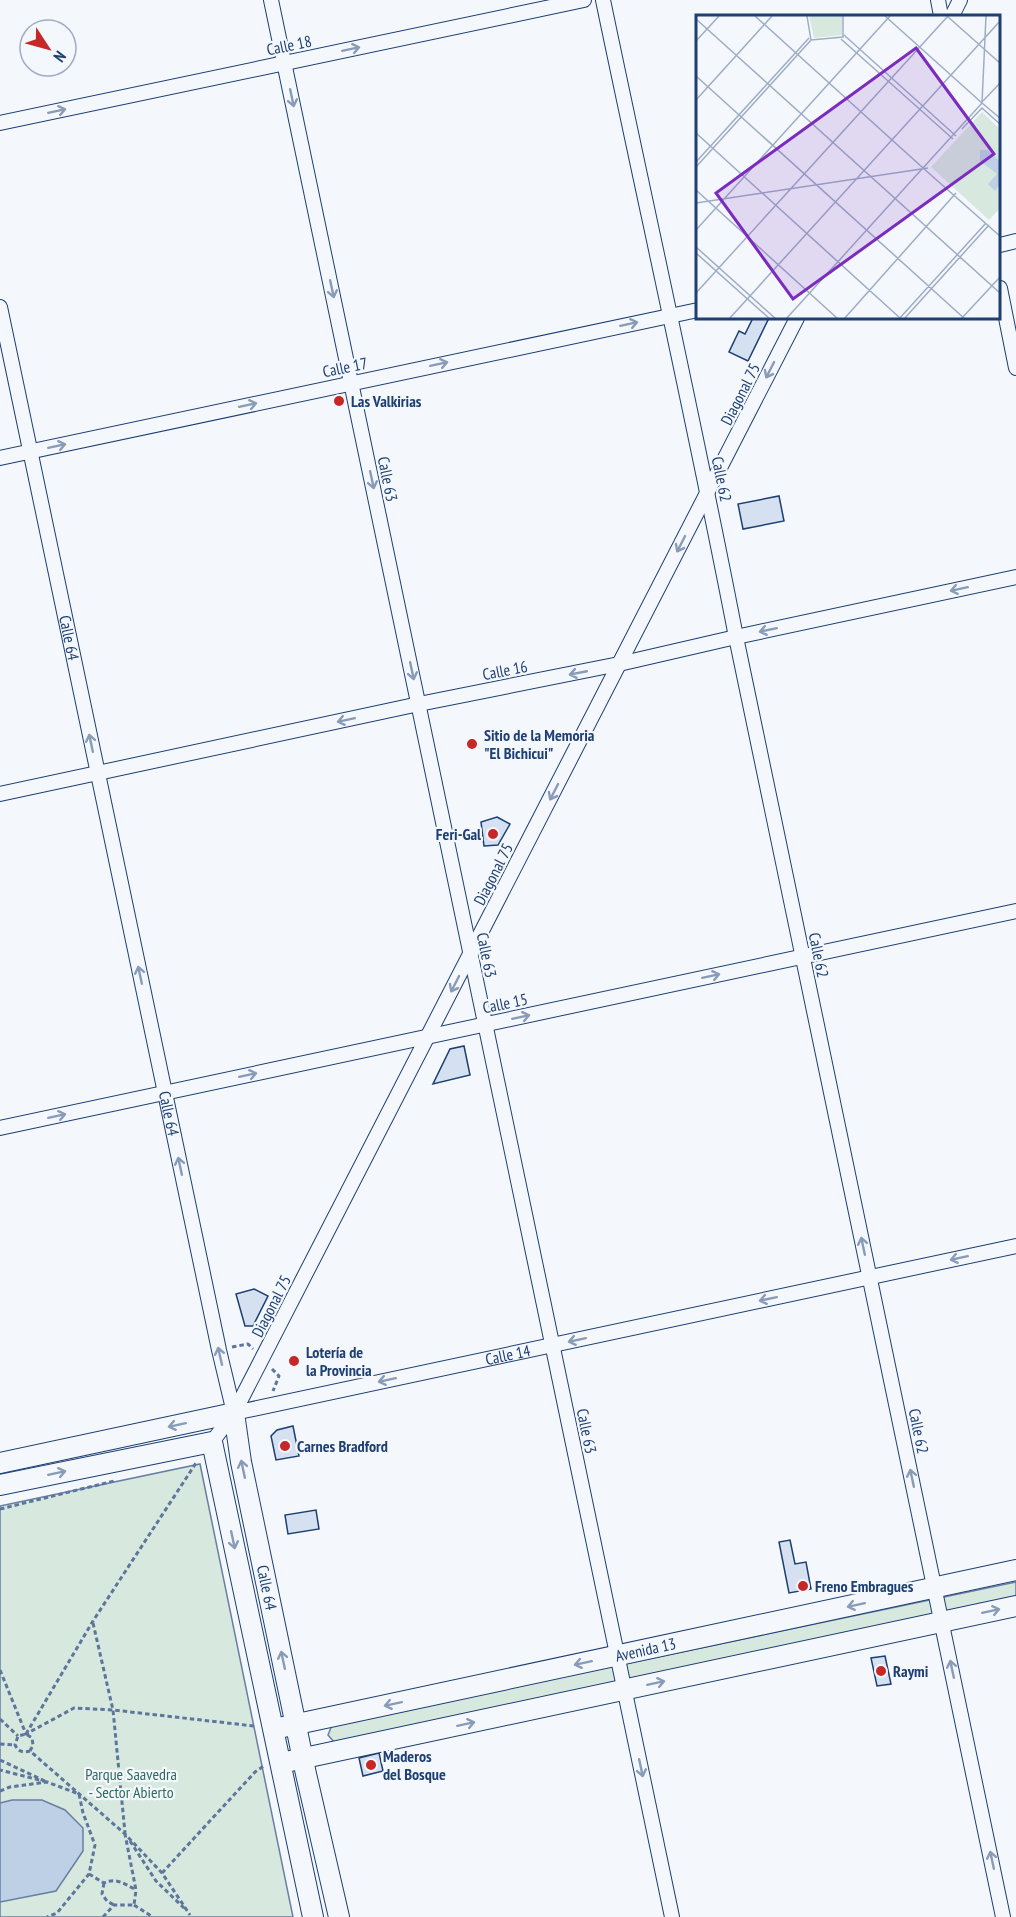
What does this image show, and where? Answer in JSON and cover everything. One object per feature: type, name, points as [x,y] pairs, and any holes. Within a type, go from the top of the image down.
[{"type":"main road","name":"Calle 14","points":[[0,1463],[234,1413]]},
{"type":"main road","name":"Calle 64","points":[[234,1413],[241,1462],[339,1917]]},
{"type":"main road","name":"Calle 64","points":[[212,1442],[266,1727],[313,1917]]},
{"type":"main road","points":[[0,1485],[212,1442]]},
{"type":"main road","name":"Avenida 13","points":[[266,1727],[296,1724],[1016,1570]]},
{"type":"main road","points":[[274,1764],[1016,1606]]},
{"type":"street","name":"Calle 63","points":[[272,0],[672,1917]]},
{"type":"street","name":"Calle 18","points":[[0,123],[584,0]]},
{"type":"street","name":"Calle 62","points":[[603,0],[708,491],[736,636],[1004,1917]]},
{"type":"street","points":[[938,0],[941,15]]},
{"type":"street","points":[[952,15],[960,0]]},
{"type":"street","points":[[1001,244],[1016,241]]},
{"type":"street","points":[[1001,297],[1016,368]]},
{"type":"street","name":"Calle 64","points":[[0,307],[164,1093],[234,1413]]},
{"type":"street","name":"Calle 17","points":[[0,458],[696,310]]},
{"type":"street","name":"Diagonal 75","points":[[212,1442],[234,1413],[796,320]]},
{"type":"street","name":"Calle 16","points":[[0,794],[419,704],[619,664],[736,636],[1016,577]]},
{"type":"street","name":"Calle 15","points":[[0,1128],[1016,911]]},
{"type":"street","name":"Calle 14","points":[[234,1413],[1016,1246]]},
{"type":"path","points":[[26,1734],[93,1621],[197,1461],[186,1464]]},
{"type":"path","points":[[0,1509],[116,1481]]},
{"type":"path","points":[[93,1621],[113,1710],[125,1834],[136,1890],[134,1905]]},
{"type":"path","points":[[0,1670],[26,1734],[32,1738],[33,1746],[24,1753],[15,1745]]},
{"type":"path","points":[[18,1736],[74,1708],[113,1710],[266,1727]]},
{"type":"path","points":[[0,1719],[18,1736]]},
{"type":"path","points":[[15,1745],[18,1736]]},
{"type":"path","points":[[0,1744],[15,1745]]},
{"type":"path","points":[[30,1750],[125,1834],[162,1872],[191,1916]]},
{"type":"path","points":[[0,1760],[79,1794]]},
{"type":"path","points":[[162,1872],[255,1772],[274,1764]]},
{"type":"path","points":[[0,1770],[47,1782]]},
{"type":"path","points":[[0,1791],[10,1787],[47,1782]]},
{"type":"path","points":[[48,1917],[57,1913],[89,1874],[95,1845],[83,1813],[79,1794]]},
{"type":"path","points":[[125,1834],[156,1881],[191,1916]]},
{"type":"path","points":[[89,1874],[104,1883]]},
{"type":"path","points":[[136,1890],[119,1881],[109,1880],[104,1883],[102,1894],[114,1905],[134,1905],[153,1917]]},
{"type":"path","points":[[103,1917],[114,1905]]},
{"type":"green space","name":"Parque Saavedra - Sector Abierto","points":[[200,1464],[293,1917],[0,1917],[0,1506]]},
{"type":"green space","points":[[1016,1582],[1016,1600],[334,1742],[328,1735],[332,1725]]},
{"type":"water","points":[[12,1800],[42,1800],[65,1810],[83,1828],[83,1851],[56,1891],[0,1902],[0,1803]]},
{"type":"building","points":[[752,320],[768,320],[748,361],[729,352],[739,331],[745,334]]},
{"type":"building","points":[[779,496],[784,521],[743,529],[738,504]]},
{"type":"building","name":"Feri-Gal","points":[[497,817],[510,824],[498,845],[484,846],[481,822]]},
{"type":"building","points":[[464,1046],[470,1075],[433,1084],[450,1049]]},
{"type":"building","points":[[254,1289],[268,1296],[253,1326],[245,1326],[236,1294]]},
{"type":"building","name":"Carnes Bradford","points":[[293,1426],[299,1456],[276,1460],[271,1436],[277,1430]]},
{"type":"building","points":[[316,1510],[319,1529],[288,1534],[285,1515]]},
{"type":"building","points":[[790,1540],[795,1564],[806,1562],[811,1589],[789,1593],[779,1542]]},
{"type":"building","name":"Raymi","points":[[885,1656],[891,1684],[877,1686],[871,1658]]},
{"type":"building","name":"Maderos del Bosque","points":[[379,1753],[383,1771],[363,1776],[359,1758]]},
{"type":"place","name":"Las Valkirias","points":[[339,401]]},
{"type":"place","name":"Sitio de la Memoria \"El Bichicui\"","points":[[472,744]]},
{"type":"place","name":"Feri-Gal","points":[[493,834]]},
{"type":"place","name":"Lotería de la Provincia","points":[[294,1361]]},
{"type":"place","name":"Carnes Bradford","points":[[285,1446]]},
{"type":"place","name":"Freno Embragues","points":[[803,1586]]},
{"type":"place","name":"Raymi","points":[[881,1671]]},
{"type":"place","name":"Maderos del Bosque","points":[[371,1765]]}]
